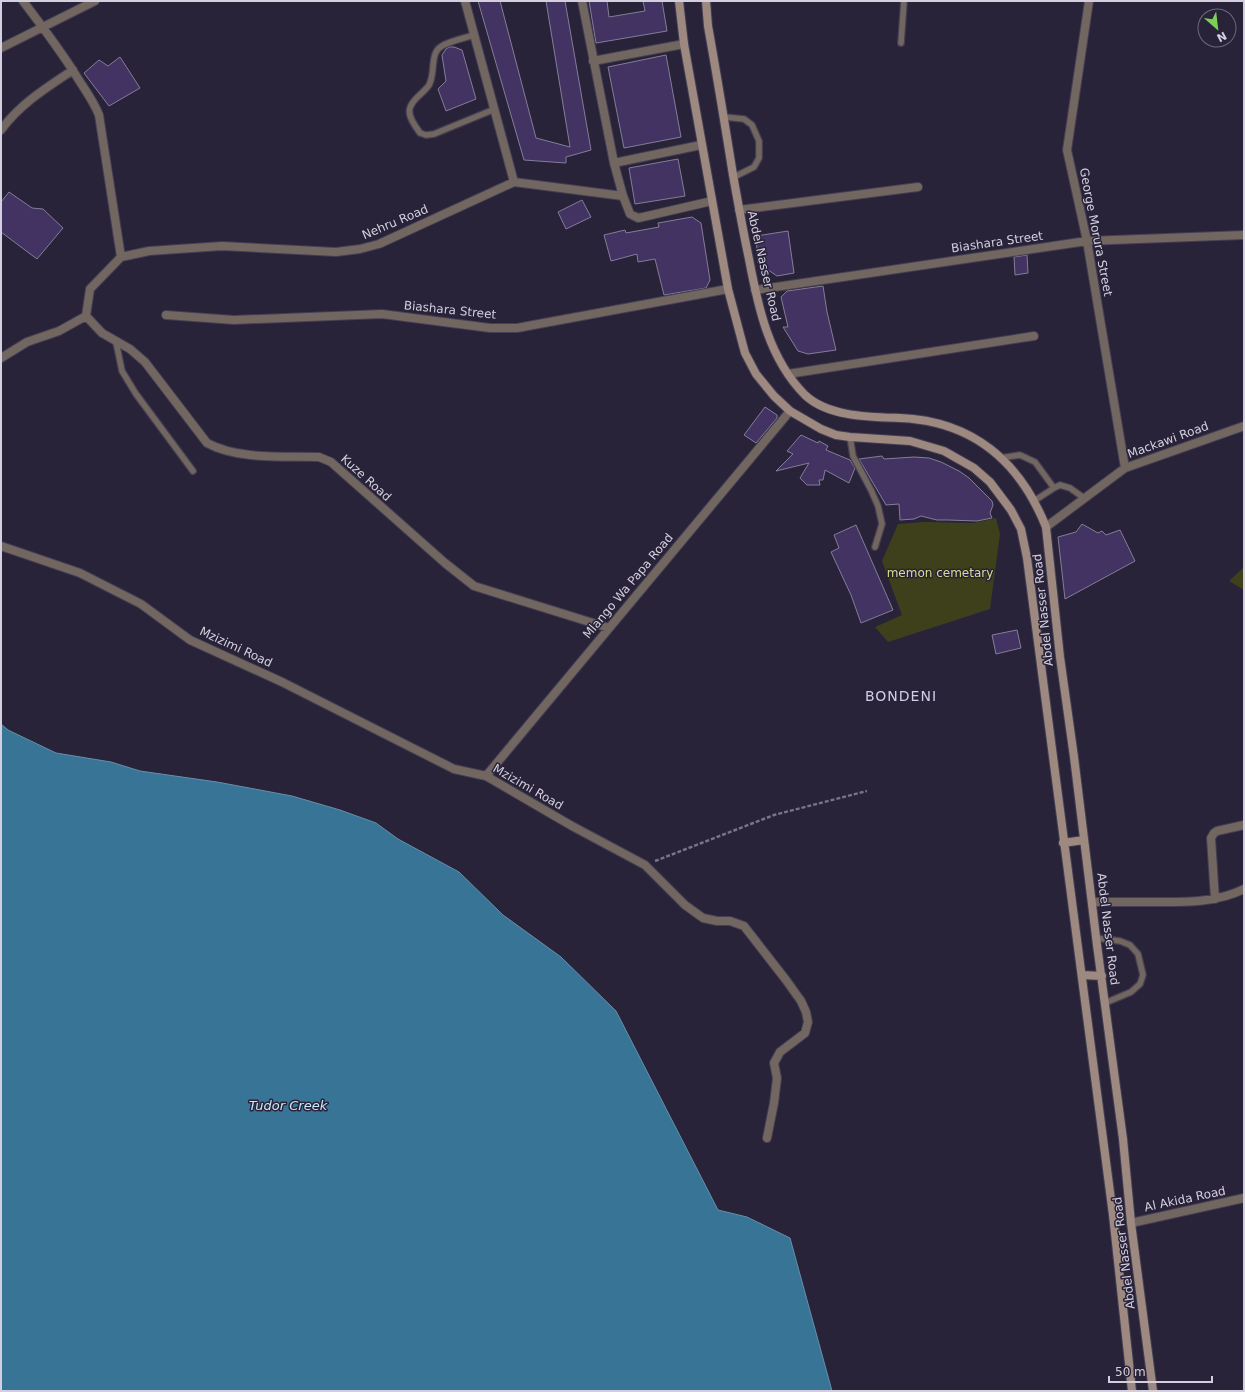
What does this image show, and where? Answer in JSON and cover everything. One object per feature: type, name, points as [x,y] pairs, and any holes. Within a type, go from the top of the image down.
[{"type":"main road","name":"Abdel Nasser Road","points":[[679,1],[684,44],[701,145],[728,289],[745,353],[756,374],[774,396],[790,411],[822,429],[836,435],[850,437],[910,441],[944,451],[974,468],[990,482],[1011,510],[1021,529],[1027,558],[1063,843],[1082,975],[1113,1215],[1132,1391]]},
{"type":"main road","name":"Abdel Nasser Road","points":[[706,1],[708,26],[739,210],[755,290],[769,338],[788,374],[806,396],[823,406],[844,414],[884,418],[902,418],[953,427],[977,439],[1013,470],[1028,490],[1046,527],[1060,657],[1123,1139],[1153,1391]]},
{"type":"main road","points":[[1063,843],[1084,840]]},
{"type":"main road","points":[[1082,975],[1102,976]]},
{"type":"street","points":[[2,358],[27,342],[59,331],[86,316],[90,289],[122,257],[99,115],[95,105],[73,70],[23,1]]},
{"type":"street","points":[[1,48],[95,1]]},
{"type":"street","points":[[465,1],[514,182],[623,196]]},
{"type":"street","points":[[582,1],[614,163],[623,196],[630,214],[638,218],[712,201]]},
{"type":"street","name":"George Morura Street","points":[[1089,1],[1067,150],[1087,241],[1125,468]]},
{"type":"street","points":[[593,61],[684,44]]},
{"type":"street","points":[[1,130],[31,98],[73,70]]},
{"type":"street","points":[[614,163],[701,145]]},
{"type":"street","name":"Nehru Road","points":[[122,257],[149,251],[222,246],[336,252],[360,249],[379,244],[514,182]]},
{"type":"street","points":[[739,210],[918,187]]},
{"type":"street","name":"Biashara Street","points":[[755,290],[1087,241],[1244,235]]},
{"type":"street","name":"Biashara Street","points":[[166,315],[234,320],[382,314],[490,328],[517,328],[728,289]]},
{"type":"street","name":"Kuze Road","points":[[86,316],[102,333],[130,350],[145,362],[207,443],[214,447],[240,455],[319,457],[330,462],[444,563],[474,586],[609,628]]},
{"type":"street","points":[[788,374],[1034,336]]},
{"type":"street","name":"Mlango Wa Papa Road","points":[[486,776],[790,411]]},
{"type":"street","name":"Mackawi Road","points":[[1046,527],[1125,468],[1244,426]]},
{"type":"street","name":"Mzizimi Road","points":[[1,546],[80,573],[141,604],[190,640],[282,682],[454,768],[486,776],[572,826],[645,865],[685,905],[703,918],[717,922],[730,921],[744,926],[801,1001],[806,1012],[808,1022],[805,1033],[780,1052],[774,1063],[777,1078],[767,1138]]},
{"type":"street","points":[[1215,898],[1210,838],[1218,831],[1244,825]]},
{"type":"street","points":[[1092,902],[1185,902],[1232,895],[1244,889]]},
{"type":"street","name":"Al Akida Road","points":[[1132,1223],[1244,1198]]},
{"type":"lane","points":[[901,43],[904,1]]},
{"type":"lane","points":[[474,35],[442,46],[436,51],[434,57],[433,74],[429,85],[409,109],[410,116],[420,133],[426,135],[434,134],[495,109]]},
{"type":"lane","points":[[724,117],[744,119],[752,125],[759,141],[759,158],[754,167],[734,177]]},
{"type":"lane","points":[[116,342],[122,371],[136,394],[193,471]]},
{"type":"lane","points":[[850,437],[853,456],[878,506],[882,524],[875,547]]},
{"type":"lane","points":[[1000,458],[1020,455],[1035,462],[1054,488]]},
{"type":"lane","points":[[1034,501],[1060,485],[1070,488],[1084,498]]},
{"type":"lane","points":[[1096,938],[1120,941],[1130,945],[1138,954],[1143,975],[1140,984],[1131,992],[1105,1004]]},
{"type":"path","points":[[645,865],[774,815],[867,791]]},
{"type":"green space","name":"memon cemetary","points":[[996,518],[1000,534],[990,609],[888,642],[875,627],[902,615],[882,561],[898,524],[924,522],[974,523]]},
{"type":"green space","points":[[1244,567],[1244,590],[1229,581]]},
{"type":"water","name":"Tudor Creek","points":[[1,724],[8,730],[56,753],[111,762],[140,771],[217,782],[292,796],[340,810],[376,823],[398,839],[459,872],[503,915],[561,957],[616,1011],[718,1210],[747,1217],[790,1238],[832,1391],[1,1391]]},
{"type":"building","points":[[478,1],[500,1],[536,138],[570,147],[546,1],[565,1],[591,150],[566,157],[566,163],[524,160]]},
{"type":"building","points":[[589,1],[607,1],[609,17],[645,11],[643,1],[662,1],[667,31],[596,43]]},
{"type":"building","points":[[449,47],[462,50],[476,99],[446,111],[438,89],[446,81],[442,55]]},
{"type":"building","points":[[666,55],[681,137],[624,148],[608,67]]},
{"type":"building","points":[[120,57],[140,88],[109,106],[84,73],[99,60],[108,66]]},
{"type":"building","points":[[678,159],[685,196],[635,204],[629,168]]},
{"type":"building","points":[[9,192],[32,208],[43,209],[63,228],[37,259],[1,232],[1,202]]},
{"type":"building","points":[[582,200],[591,217],[566,229],[558,212]]},
{"type":"building","points":[[692,217],[701,223],[710,280],[706,288],[664,295],[655,259],[638,262],[637,254],[611,261],[604,235],[625,230],[626,233],[659,227],[658,223]]},
{"type":"building","points":[[788,231],[794,273],[777,276],[758,263],[756,236]]},
{"type":"building","points":[[1027,255],[1028,273],[1015,275],[1014,257]]},
{"type":"building","points":[[823,286],[827,312],[836,350],[808,354],[798,351],[783,327],[788,327],[781,297],[787,291]]},
{"type":"building","points":[[765,407],[777,415],[777,418],[756,443],[744,435]]},
{"type":"building","points":[[801,435],[818,443],[819,441],[828,446],[826,450],[850,460],[855,468],[849,483],[825,470],[823,480],[819,480],[820,485],[807,485],[800,478],[809,463],[776,471],[793,454],[787,451]]},
{"type":"building","points":[[882,456],[884,459],[914,457],[929,458],[959,471],[969,478],[992,501],[993,505],[990,513],[992,518],[977,521],[937,520],[921,516],[914,519],[900,520],[899,504],[886,505],[859,459]]},
{"type":"building","points":[[1082,524],[1098,533],[1102,531],[1106,535],[1120,530],[1135,561],[1065,599],[1058,537],[1076,532]]},
{"type":"building","points":[[856,525],[893,610],[861,623],[851,595],[831,552],[839,548],[834,535]]},
{"type":"building","points":[[1017,630],[1021,648],[996,654],[992,635]]},
{"type":"district","name":"BONDENI","points":[[901,696]]}]
